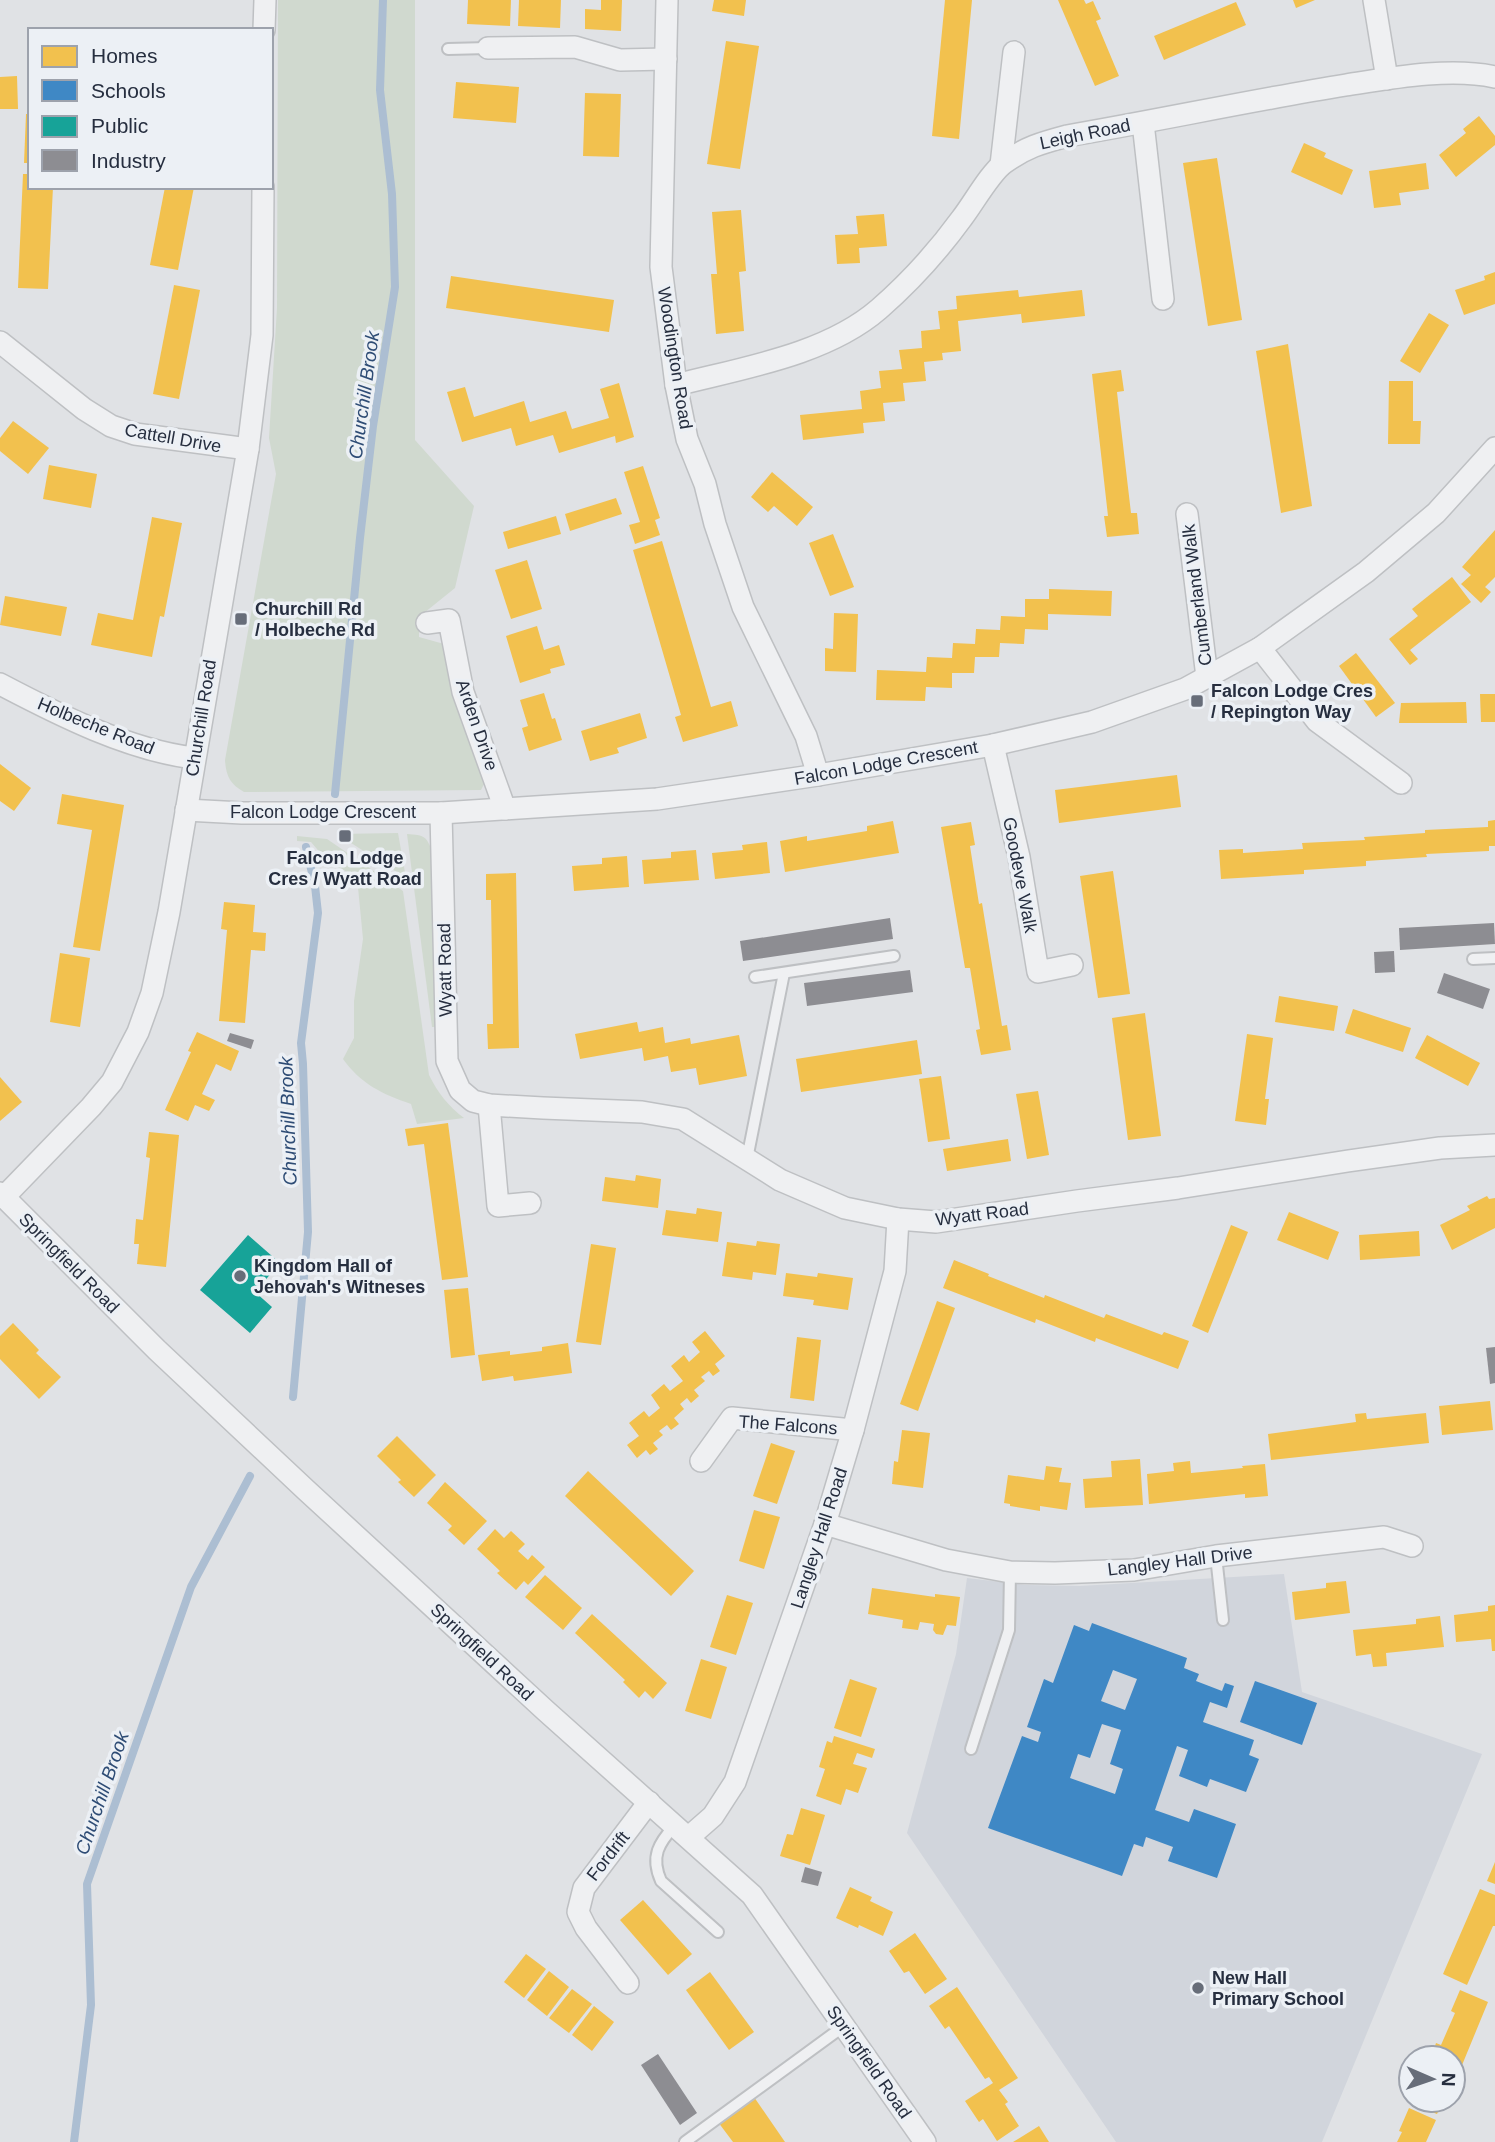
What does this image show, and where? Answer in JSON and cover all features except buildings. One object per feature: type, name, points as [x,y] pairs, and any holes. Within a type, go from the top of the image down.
[{"type":"street","points":[[264,28],[265,0]]},
{"type":"street","name":"Woodington Road","points":[[667,0],[661,267],[676,385],[687,439],[705,484],[715,524],[743,607],[806,736],[818,775]]},
{"type":"street","points":[[1374,0],[1387,79]]},
{"type":"street","points":[[488,48],[575,47],[620,60],[666,59]]},
{"type":"street","points":[[1001,165],[1014,52]]},
{"type":"street","name":"Leigh Road","points":[[676,385],[828,342],[877,311],[918,272],[1001,165],[1032,145],[1067,136],[1387,79],[1468,72],[1495,77]]},
{"type":"street","points":[[1143,123],[1163,299]]},
{"type":"street","name":"Churchill Road","points":[[2,1195],[105,1090],[121,1068],[152,993],[169,912],[248,449],[262,335],[263,189]]},
{"type":"street","name":"Cattell Drive","points":[[0,342],[84,409],[111,426],[135,434],[248,449]]},
{"type":"street","name":"Falcon Lodge Crescent","points":[[186,810],[242,813],[441,813],[657,799],[993,745],[1092,722],[1185,689],[1260,648],[1366,572],[1436,513],[1495,448]]},
{"type":"street","name":"Cumberland Walk","points":[[1187,514],[1207,677]]},
{"type":"street","name":"Arden Drive","points":[[427,623],[449,620],[463,692],[505,809]]},
{"type":"street","points":[[1260,648],[1317,721],[1401,783]]},
{"type":"street","name":"Holbeche Road","points":[[3,691],[143,748],[194,758]]},
{"type":"street","name":"Goodeve Walk","points":[[993,745],[1018,857],[1038,972],[1072,965]]},
{"type":"street","name":"Wyatt Road","points":[[441,813],[447,1061],[460,1090],[473,1101],[489,1105],[642,1112],[683,1119],[780,1180],[845,1208],[898,1219],[936,1222],[1440,1148],[1495,1145]]},
{"type":"street","points":[[489,1105],[498,1206],[530,1203]]},
{"type":"street","name":"Springfield Road","points":[[2,1195],[157,1350],[546,1711],[752,1895],[925,2142]]},
{"type":"street","name":"Langley Hall Road","points":[[682,1831],[713,1816],[735,1782],[825,1524],[853,1430],[895,1271],[898,1219]]},
{"type":"street","name":"The Falcons","points":[[701,1461],[732,1418],[853,1430]]},
{"type":"street","name":"Langley Hall Drive","points":[[825,1524],[946,1560],[1010,1572],[1134,1570],[1216,1556],[1384,1537],[1412,1546]]},
{"type":"street","name":"Fordrift","points":[[628,1983],[586,1928],[578,1912],[584,1888],[649,1802]]},
{"type":"lane","points":[[448,49],[488,48]]},
{"type":"lane","points":[[755,977],[894,956]]},
{"type":"lane","points":[[1473,960],[1495,958]]},
{"type":"lane","points":[[747,1159],[784,973]]},
{"type":"lane","points":[[1216,1556],[1223,1620]]},
{"type":"lane","points":[[971,1749],[1009,1630],[1010,1572]]},
{"type":"lane","points":[[682,1831],[658,1847],[659,1876],[661,1881],[718,1932]]},
{"type":"lane","points":[[685,2142],[844,2026]]},
{"type":"shaded area","points":[[278,0],[415,0],[415,440],[474,506],[455,588],[419,617],[419,637],[444,644],[458,709],[486,780],[481,790],[244,792],[232,783],[226,771],[225,760],[276,474],[269,438],[277,308]]},
{"type":"shaded area","points":[[398,833],[406,878],[337,834]]},
{"type":"shaded area","points":[[407,834],[424,838],[433,853],[436,1027],[432,1027]]},
{"type":"shaded area","points":[[297,836],[327,839],[403,891],[429,1075],[444,1099],[464,1118],[417,1124],[411,1104],[373,1087],[357,1075],[343,1059],[354,1038],[354,1001],[363,939],[357,877],[328,862],[311,842],[297,841]]},
{"type":"shaded area","name":"New Hall Primary School","points":[[1284,1574],[1302,1692],[1482,1754],[1322,2142],[1116,2142],[907,1833],[956,1654],[967,1578],[1026,1585],[1080,1586]]},
{"type":"waterway","name":"Churchill Brook","points":[[335,794],[373,426],[395,287],[392,194],[380,90],[383,0]]},
{"type":"waterway","name":"Churchill Brook","points":[[293,1397],[308,1232],[301,1043],[318,913],[306,847]]},
{"type":"waterway","name":"Churchill Brook","points":[[74,2142],[91,2005],[87,1884],[191,1587],[250,1476]]},
{"type":"place","name":"Churchill Rd / Holbeche Rd","points":[[241,619]]},
{"type":"place","name":"Falcon Lodge Cres / Repington Way","points":[[1197,701]]},
{"type":"place","name":"Falcon Lodge Cres / Wyatt Road","points":[[345,836]]},
{"type":"place","name":"Kingdom Hall of Jehovah's Witneses","points":[[240,1276]]},
{"type":"place","name":"New Hall Primary School","points":[[1198,1988]]}]
